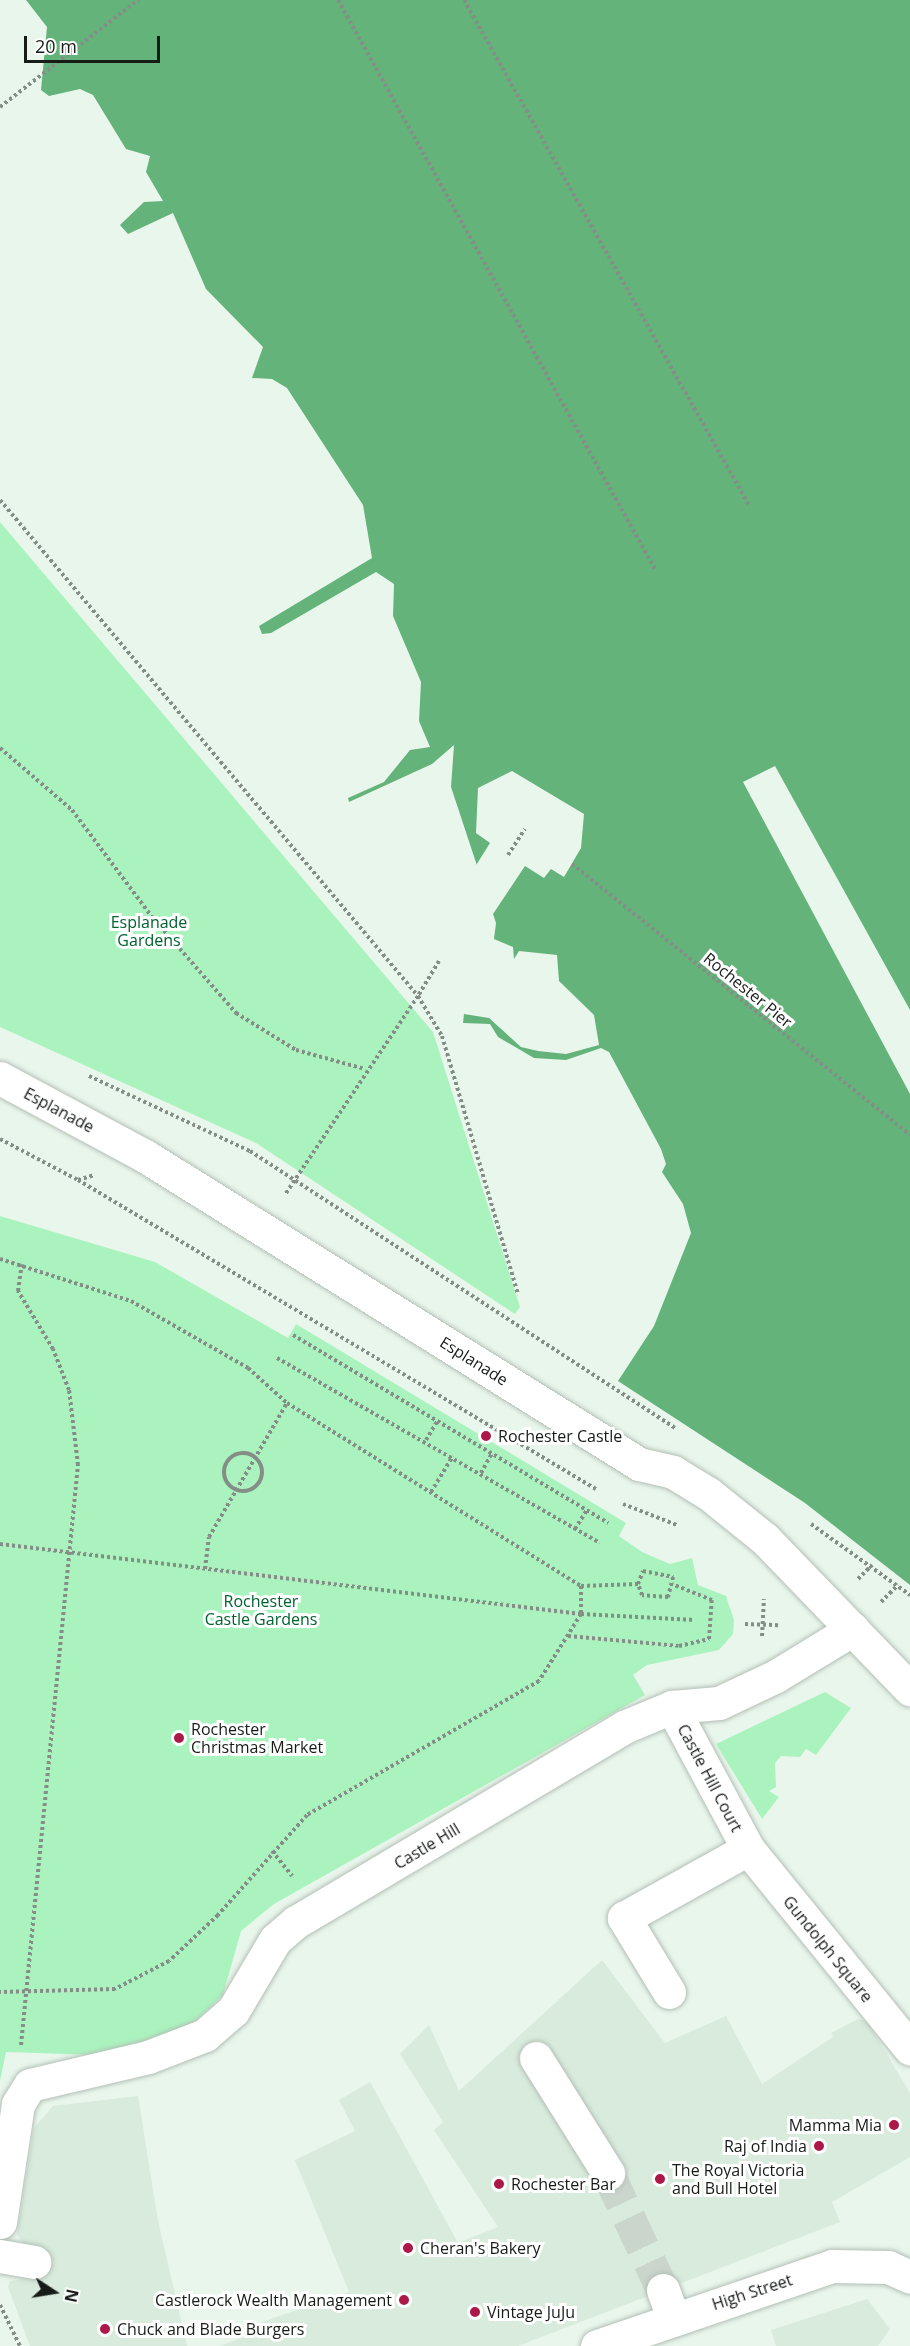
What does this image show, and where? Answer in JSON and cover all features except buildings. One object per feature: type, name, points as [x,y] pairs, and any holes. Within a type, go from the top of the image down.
[{"type":"street","name":"Esplanade","points":[[0,1078],[145,1156],[639,1464],[673,1472],[709,1494],[765,1539],[910,1689]]},
{"type":"street","name":"Castle Hill","points":[[30,2085],[148,2057],[205,2035],[237,2005],[275,1940],[296,1922],[624,1727],[672,1707],[719,1703],[758,1684],[853,1629]]},
{"type":"street","name":"Castle Hill Court","points":[[672,1707],[748,1849]]},
{"type":"street","points":[[669,1992],[624,1918],[748,1849]]},
{"type":"street","name":"Gundolph Square","points":[[748,1849],[910,2048]]},
{"type":"street","points":[[536,2058],[608,2173]]},
{"type":"street","points":[[0,2222],[18,2104],[30,2085]]},
{"type":"street","points":[[0,2256],[34,2262]]},
{"type":"street","name":"High Street","points":[[597,2346],[668,2304],[832,2266],[888,2267],[910,2277]]},
{"type":"path","points":[[0,107],[138,0]]},
{"type":"path","points":[[338,0],[656,571]]},
{"type":"path","points":[[464,0],[750,507]]},
{"type":"path","points":[[0,500],[418,996],[442,1036],[518,1295]]},
{"type":"path","points":[[0,748],[72,810],[152,917],[236,1013],[296,1050],[365,1069]]},
{"type":"path","points":[[508,855],[525,829]]},
{"type":"path","name":"Rochester Pier","points":[[572,864],[910,1135]]},
{"type":"path","points":[[262,1231],[365,1069],[418,996],[439,961]]},
{"type":"path","points":[[81,1073],[250,1151],[682,1433]]},
{"type":"path","points":[[78,1180],[608,1496]]},
{"type":"path","points":[[0,1259],[114,1294],[168,1319],[248,1368],[287,1403],[581,1586],[638,1584]]},
{"type":"path","points":[[22,1264],[18,1291],[56,1358],[76,1425],[71,1553],[20,2058],[30,2085]]},
{"type":"path","points":[[293,1335],[608,1523]]},
{"type":"path","points":[[277,1358],[426,1440],[600,1544]]},
{"type":"path","points":[[205,1569],[209,1537],[287,1403]]},
{"type":"path","points":[[426,1440],[438,1420]]},
{"type":"path","points":[[243,1452],[255,1456],[263,1471],[260,1482],[252,1490],[236,1490],[226,1480],[226,1462],[243,1452]]},
{"type":"path","points":[[481,1473],[492,1453]]},
{"type":"path","points":[[431,1492],[453,1456]]},
{"type":"path","points":[[619,1502],[684,1527]]},
{"type":"path","points":[[575,1529],[587,1510]]},
{"type":"path","points":[[803,1518],[872,1564],[910,1595]]},
{"type":"path","points":[[0,1544],[582,1614],[696,1620]]},
{"type":"path","points":[[853,1585],[872,1564]]},
{"type":"path","points":[[643,1571],[670,1573],[672,1584],[667,1597],[642,1595],[638,1584],[643,1571]]},
{"type":"path","points":[[568,1635],[679,1646],[710,1639],[712,1600],[672,1584]]},
{"type":"path","points":[[0,1992],[115,1989],[169,1961],[218,1915],[306,1815],[539,1681],[582,1614],[581,1586]]},
{"type":"path","points":[[758,1684],[764,1590]]},
{"type":"path","points":[[0,2305],[20,2346]]},
{"type":"shaded area","points":[[26,0],[910,0],[910,1585],[805,1503],[618,1381],[654,1326],[691,1233],[683,1204],[662,1172],[666,1164],[661,1149],[609,1052],[601,1048],[566,1060],[534,1058],[498,1037],[490,1024],[463,1023],[464,1014],[489,1018],[521,1047],[538,1051],[566,1054],[599,1045],[594,1015],[559,981],[557,955],[519,951],[514,959],[513,947],[494,939],[496,923],[451,787],[454,745],[432,764],[349,802],[348,798],[384,782],[410,750],[430,747],[419,721],[421,682],[393,616],[394,584],[376,572],[271,633],[262,634],[259,626],[372,558],[363,505],[287,388],[272,379],[252,378],[263,347],[206,289],[173,213],[128,234],[120,225],[144,202],[163,201],[146,172],[150,156],[126,149],[93,95],[80,89],[49,96],[41,90],[47,27]]},
{"type":"shaded area","points":[[602,1960],[665,2043],[726,2016],[762,2084],[833,2037],[831,2033],[858,2019],[867,2021],[910,2093],[910,2157],[832,2202],[840,2222],[518,2346],[219,2346],[261,2331],[259,2323],[349,2292],[295,2160],[355,2131],[339,2100],[370,2082],[458,2243],[498,2227],[434,2130],[443,2122],[400,2054],[429,2025],[459,2091]]},
{"type":"shaded area","points":[[138,2096],[158,2221],[187,2346],[30,2346],[8,2287],[10,2281],[30,2278],[34,2262],[17,2234],[34,2128],[53,2106]]},
{"type":"shaded area","points":[[867,2299],[890,2329],[878,2346],[776,2346],[771,2330]]},
{"type":"green space","name":"Esplanade Gardens","points":[[0,522],[433,1032],[520,1307],[515,1314],[256,1143],[0,1027]]},
{"type":"green space","name":"Rochester Castle Gardens","points":[[0,1216],[155,1262],[288,1338],[296,1324],[626,1523],[619,1536],[642,1552],[670,1564],[692,1558],[698,1585],[726,1596],[734,1620],[733,1634],[719,1650],[647,1665],[633,1675],[645,1695],[274,1904],[241,1931],[223,1995],[197,2020],[153,2041],[94,2055],[6,2052],[0,2081]]},
{"type":"green space","points":[[825,1692],[851,1708],[816,1755],[806,1749],[800,1757],[781,1756],[775,1763],[776,1787],[769,1791],[779,1797],[762,1819],[716,1744]]},
{"type":"pier","points":[[775,766],[910,1010],[910,1094],[743,782]]},
{"type":"pier","points":[[512,771],[584,814],[581,848],[564,877],[551,869],[544,878],[525,866],[491,917],[475,867],[490,843],[476,833],[478,788]]},
{"type":"tunnel","points":[[608,2173],[663,2290]]},
{"type":"place","name":"Rochester Castle","points":[[486,1436]]},
{"type":"place","name":"Rochester Christmas Market","points":[[179,1738]]},
{"type":"place","name":"Mamma Mia","points":[[894,2125]]},
{"type":"place","name":"Raj of India","points":[[819,2146]]},
{"type":"place","name":"The Royal Victoria and Bull Hotel","points":[[660,2179]]},
{"type":"place","name":"Rochester Bar","points":[[499,2184]]},
{"type":"place","name":"Cheran's Bakery","points":[[408,2248]]},
{"type":"place","name":"Castlerock Wealth Management","points":[[404,2300]]},
{"type":"place","name":"Vintage JuJu","points":[[475,2312]]},
{"type":"place","name":"Chuck and Blade Burgers","points":[[105,2329]]}]
